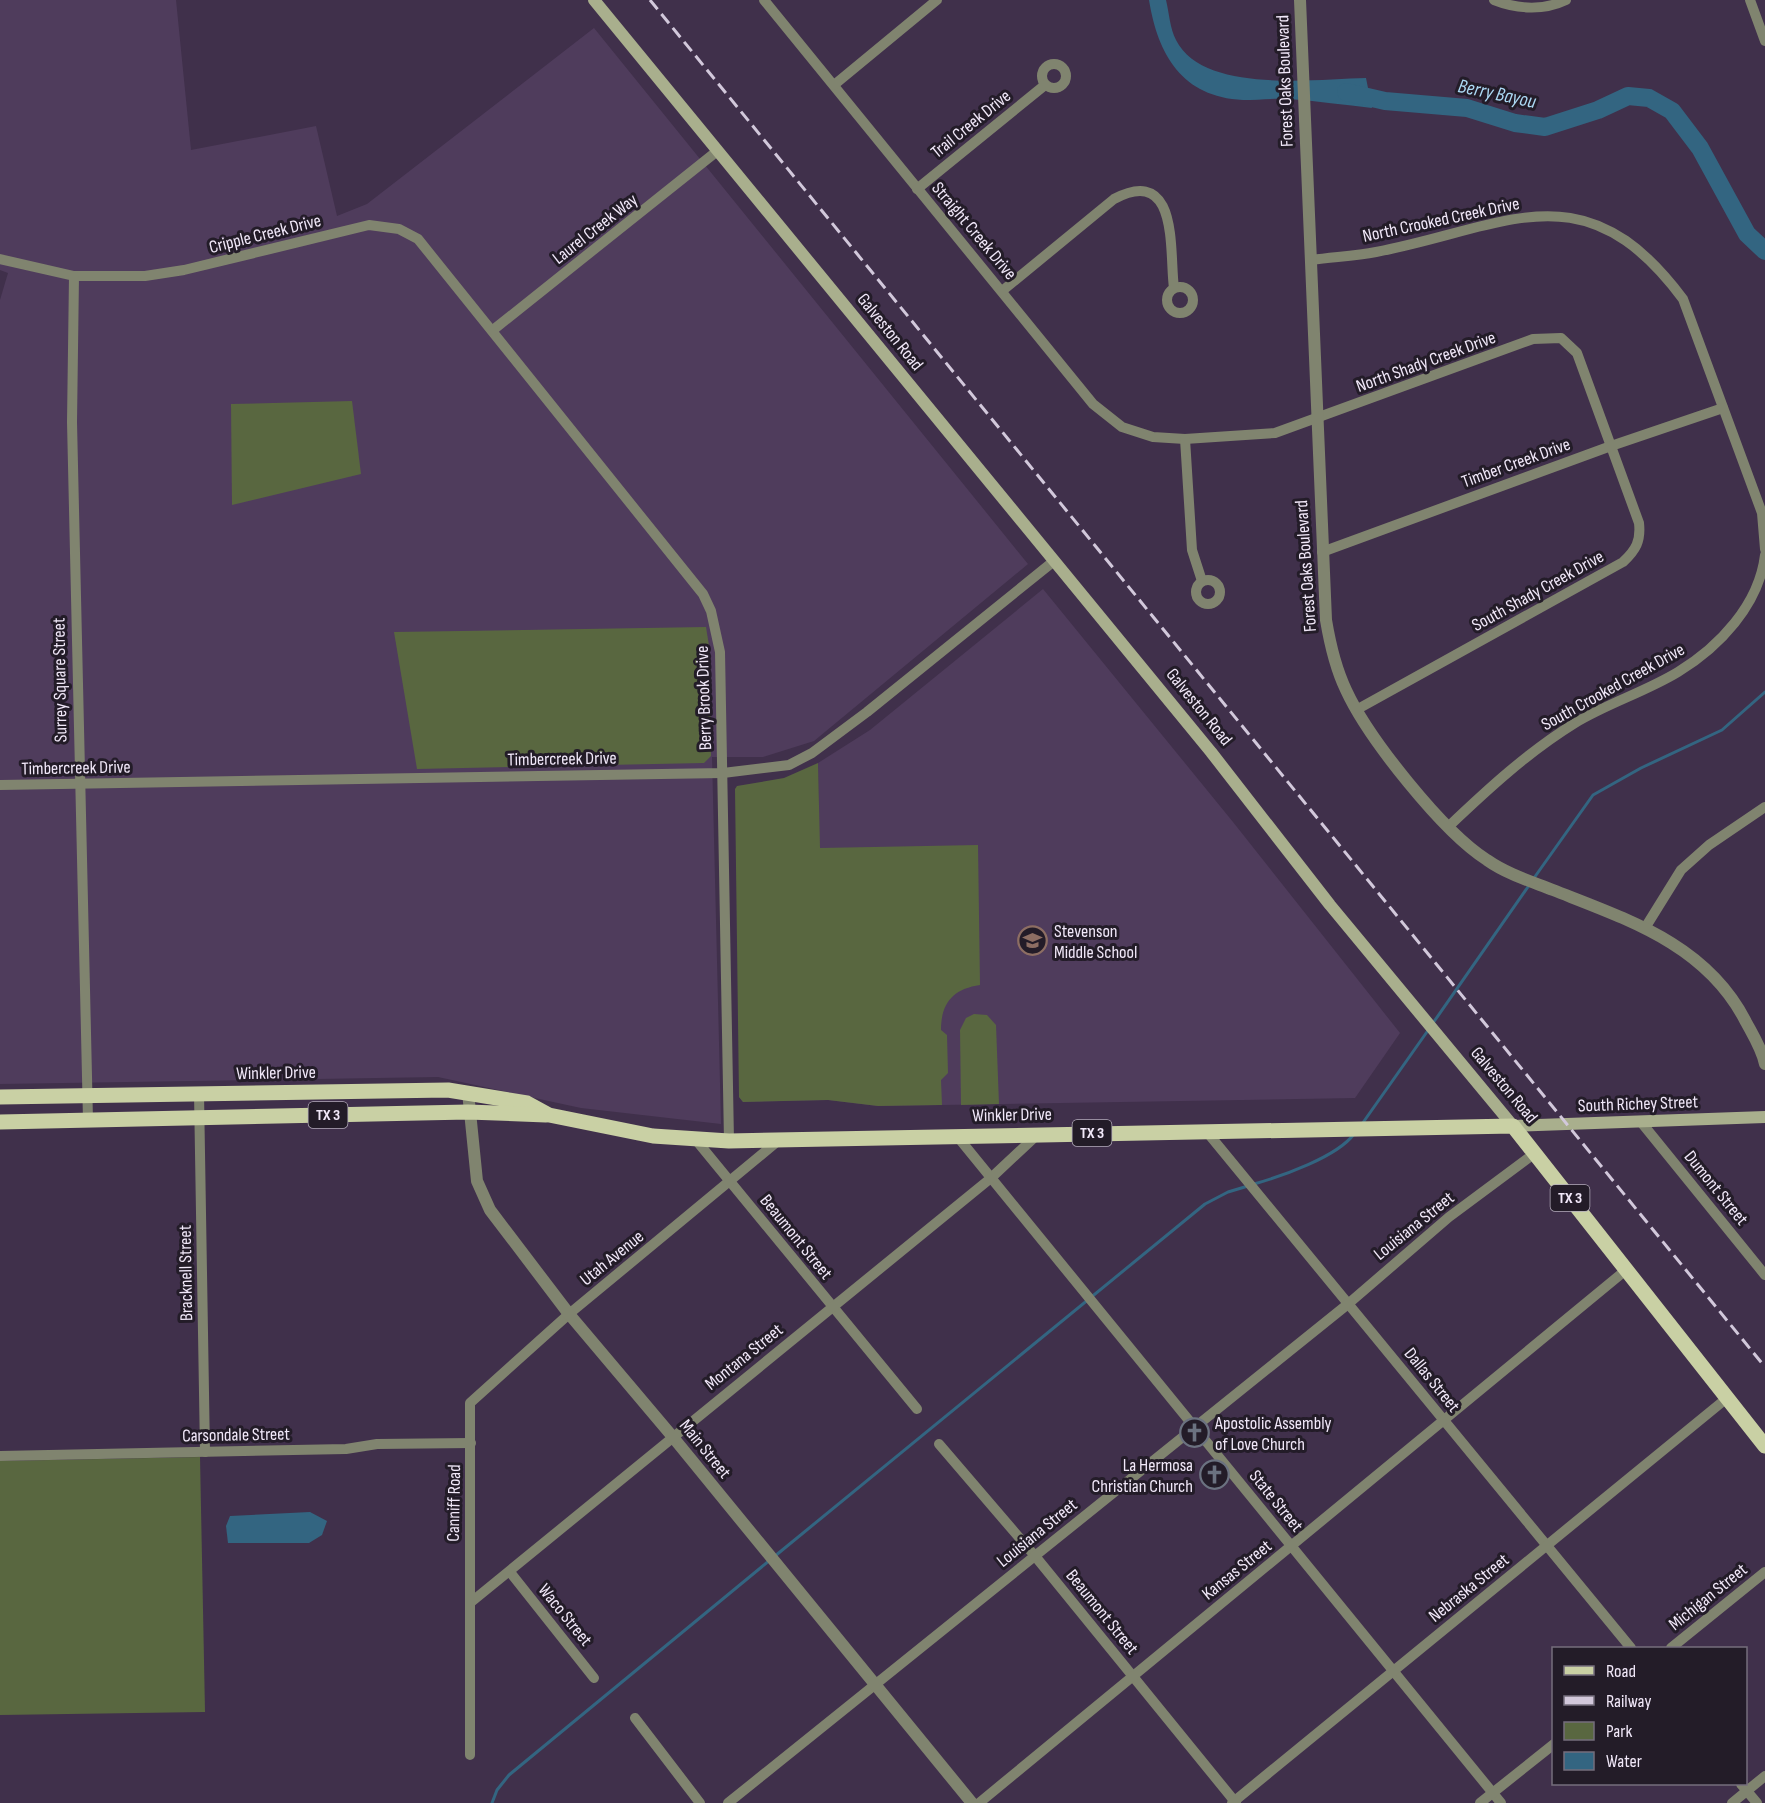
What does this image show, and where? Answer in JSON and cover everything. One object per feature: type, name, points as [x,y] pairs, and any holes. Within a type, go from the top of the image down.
[{"type":"main road","name":"Galveston Road","points":[[594,0],[1513,1126],[1765,1446]]},
{"type":"main road","name":"Winkler Drive","points":[[0,1097],[423,1089],[468,1092],[527,1103],[549,1115]]},
{"type":"main road","name":"Winkler Drive","points":[[0,1122],[468,1112],[524,1116],[549,1115],[653,1136],[729,1141],[1513,1126]]},
{"type":"main road","name":"South Richey Street","points":[[1513,1126],[1765,1117]]},
{"type":"street","name":"Straight Creek Drive","points":[[764,0],[1093,404],[1105,416],[1137,434],[1185,439]]},
{"type":"street","points":[[834,85],[937,0]]},
{"type":"street","name":"Forest Oaks Boulevard","points":[[1300,0],[1322,552],[1326,620],[1337,669],[1356,710],[1448,827],[1485,859],[1512,874],[1645,928],[1679,947],[1708,969],[1733,996],[1765,1064]]},
{"type":"street","points":[[1494,0],[1520,7],[1545,7],[1566,0]]},
{"type":"street","points":[[1750,0],[1765,41]]},
{"type":"street","name":"Trail Creek Drive","points":[[917,189],[1045,85]]},
{"type":"street","name":"Laurel Creek Way","points":[[493,330],[716,152]]},
{"type":"street","points":[[1002,291],[1114,199],[1135,191],[1153,195],[1165,207],[1170,219],[1174,288]]},
{"type":"street","name":"North Crooked Creek Drive","points":[[1312,260],[1376,252],[1512,218],[1564,216],[1600,226],[1640,251],[1663,272],[1683,299],[1723,408]]},
{"type":"street","name":"Cripple Creek Drive","points":[[0,259],[74,276],[118,278],[184,270],[369,225],[379,226],[399,229],[418,239],[493,330]]},
{"type":"street","name":"Surrey Square Street","points":[[74,276],[72,422],[88,1120]]},
{"type":"street","name":"Berry Brook Drive","points":[[493,330],[703,594],[711,611],[720,652],[729,1141]]},
{"type":"street","name":"North Shady Creek Drive","points":[[1185,439],[1275,434],[1533,339],[1561,338],[1577,353],[1611,446]]},
{"type":"street","points":[[1723,408],[1762,513],[1765,549]]},
{"type":"street","name":"Timber Creek Drive","points":[[1322,552],[1611,446],[1723,408]]},
{"type":"street","points":[[1185,439],[1192,550],[1202,581]]},
{"type":"street","name":"South Shady Creek Drive","points":[[1356,710],[1623,562],[1634,552],[1640,533],[1639,523],[1611,446]]},
{"type":"street","name":"South Crooked Creek Drive","points":[[1448,827],[1492,784],[1544,744],[1577,722],[1676,674],[1695,661],[1747,608],[1763,570],[1765,555]]},
{"type":"street","name":"Timbercreek Drive","points":[[0,785],[723,773],[789,765],[812,753],[867,712],[1054,561]]},
{"type":"street","points":[[1645,928],[1681,870],[1709,845],[1765,807]]},
{"type":"street","name":"Main Street","points":[[468,1092],[468,1112],[477,1181],[490,1210],[569,1314],[672,1436],[972,1803]]},
{"type":"street","name":"Bracknell Street","points":[[199,1094],[205,1452]]},
{"type":"street","name":"Dumont Street","points":[[1641,1122],[1765,1275]]},
{"type":"street","name":"Dallas Street","points":[[1207,1132],[1630,1647]]},
{"type":"street","name":"Montana Street","points":[[470,1603],[991,1178],[1038,1134]]},
{"type":"street","name":"State Street","points":[[957,1136],[1501,1803]]},
{"type":"street","name":"Beaumont Street","points":[[696,1140],[917,1409]]},
{"type":"street","name":"Utah Avenue","points":[[470,1403],[569,1314],[778,1141]]},
{"type":"street","name":"Louisiana Street","points":[[728,1803],[1348,1304],[1449,1217],[1535,1154]]},
{"type":"street","name":"Kansas Street","points":[[980,1803],[1626,1270]]},
{"type":"street","name":"Nebraska Street","points":[[1234,1802],[1727,1398]]},
{"type":"street","name":"Canniff Road","points":[[470,1403],[470,1755]]},
{"type":"street","name":"Carsondale Street","points":[[0,1455],[346,1449],[377,1444],[471,1443]]},
{"type":"street","name":"Beaumont Street","points":[[939,1444],[1035,1556],[1234,1802]]},
{"type":"street","name":"Waco Street","points":[[510,1572],[594,1678]]},
{"type":"street","name":"Michigan Street","points":[[1672,1647],[1765,1572]]},
{"type":"street","points":[[635,1718],[700,1803]]},
{"type":"street","points":[[1480,1803],[1552,1746]]},
{"type":"street","points":[[1732,1803],[1744,1787],[1765,1776]]},
{"type":"street","points":[[1744,1787],[1757,1803]]},
{"type":"shaded area","points":[[0,0],[176,0],[191,150],[316,126],[337,216],[367,204],[594,28],[1028,564],[814,741],[763,757],[712,757],[721,1124],[581,1108],[438,1077],[0,1084],[0,300],[8,273],[0,270]]},
{"type":"shaded area","name":"Stevenson Middle School","points":[[1043,589],[1233,822],[1400,1033],[1355,1098],[878,1106],[828,1100],[743,1102],[739,1097],[819,848],[818,763],[870,730]]},
{"type":"green space","points":[[352,401],[361,474],[232,505],[231,404]]},
{"type":"green space","points":[[706,627],[710,652],[711,756],[704,763],[417,769],[394,632]]},
{"type":"green space","points":[[818,763],[820,848],[978,845],[980,985],[956,994],[950,999],[943,1012],[941,1030],[947,1035],[948,1073],[941,1080],[942,1105],[878,1106],[828,1100],[743,1102],[739,1097],[735,789],[737,786],[784,778]]},
{"type":"green space","points":[[974,1014],[987,1015],[996,1025],[999,1104],[961,1105],[960,1030],[966,1018]]},
{"type":"green space","points":[[200,1457],[205,1712],[0,1715],[0,1461]]},
{"type":"water","points":[[1149,0],[1166,0],[1176,40],[1190,57],[1210,69],[1234,76],[1262,80],[1366,78],[1372,108],[1289,99],[1243,100],[1204,91],[1189,82],[1176,70],[1159,38]]},
{"type":"water","points":[[310,1512],[327,1521],[322,1535],[309,1543],[228,1543],[226,1526],[230,1516]]},
{"type":"waterway","name":"Berry Bayou","points":[[1346,92],[1385,101],[1467,108],[1515,123],[1545,127],[1598,110],[1628,96],[1649,98],[1672,111],[1700,148],[1747,234],[1765,251]]},
{"type":"waterway","points":[[1534,878],[1593,795],[1641,768],[1722,730],[1765,692]]},
{"type":"waterway","points":[[1433,1023],[1530,884]]},
{"type":"waterway","points":[[1362,1124],[1429,1029]]},
{"type":"waterway","points":[[1254,1184],[1322,1158],[1354,1134]]},
{"type":"waterway","points":[[775,1556],[1205,1204],[1228,1192],[1248,1186]]},
{"type":"waterway","points":[[492,1803],[497,1790],[509,1775],[770,1560]]},
{"type":"railway","points":[[650,0],[1765,1367]]},
{"type":"place","name":"Stevenson Middle School","points":[[1033,941]]},
{"type":"place","name":"Apostolic Assembly of Love Church","points":[[1194,1433]]},
{"type":"place","name":"La Hermosa Christian Church","points":[[1214,1475]]}]
